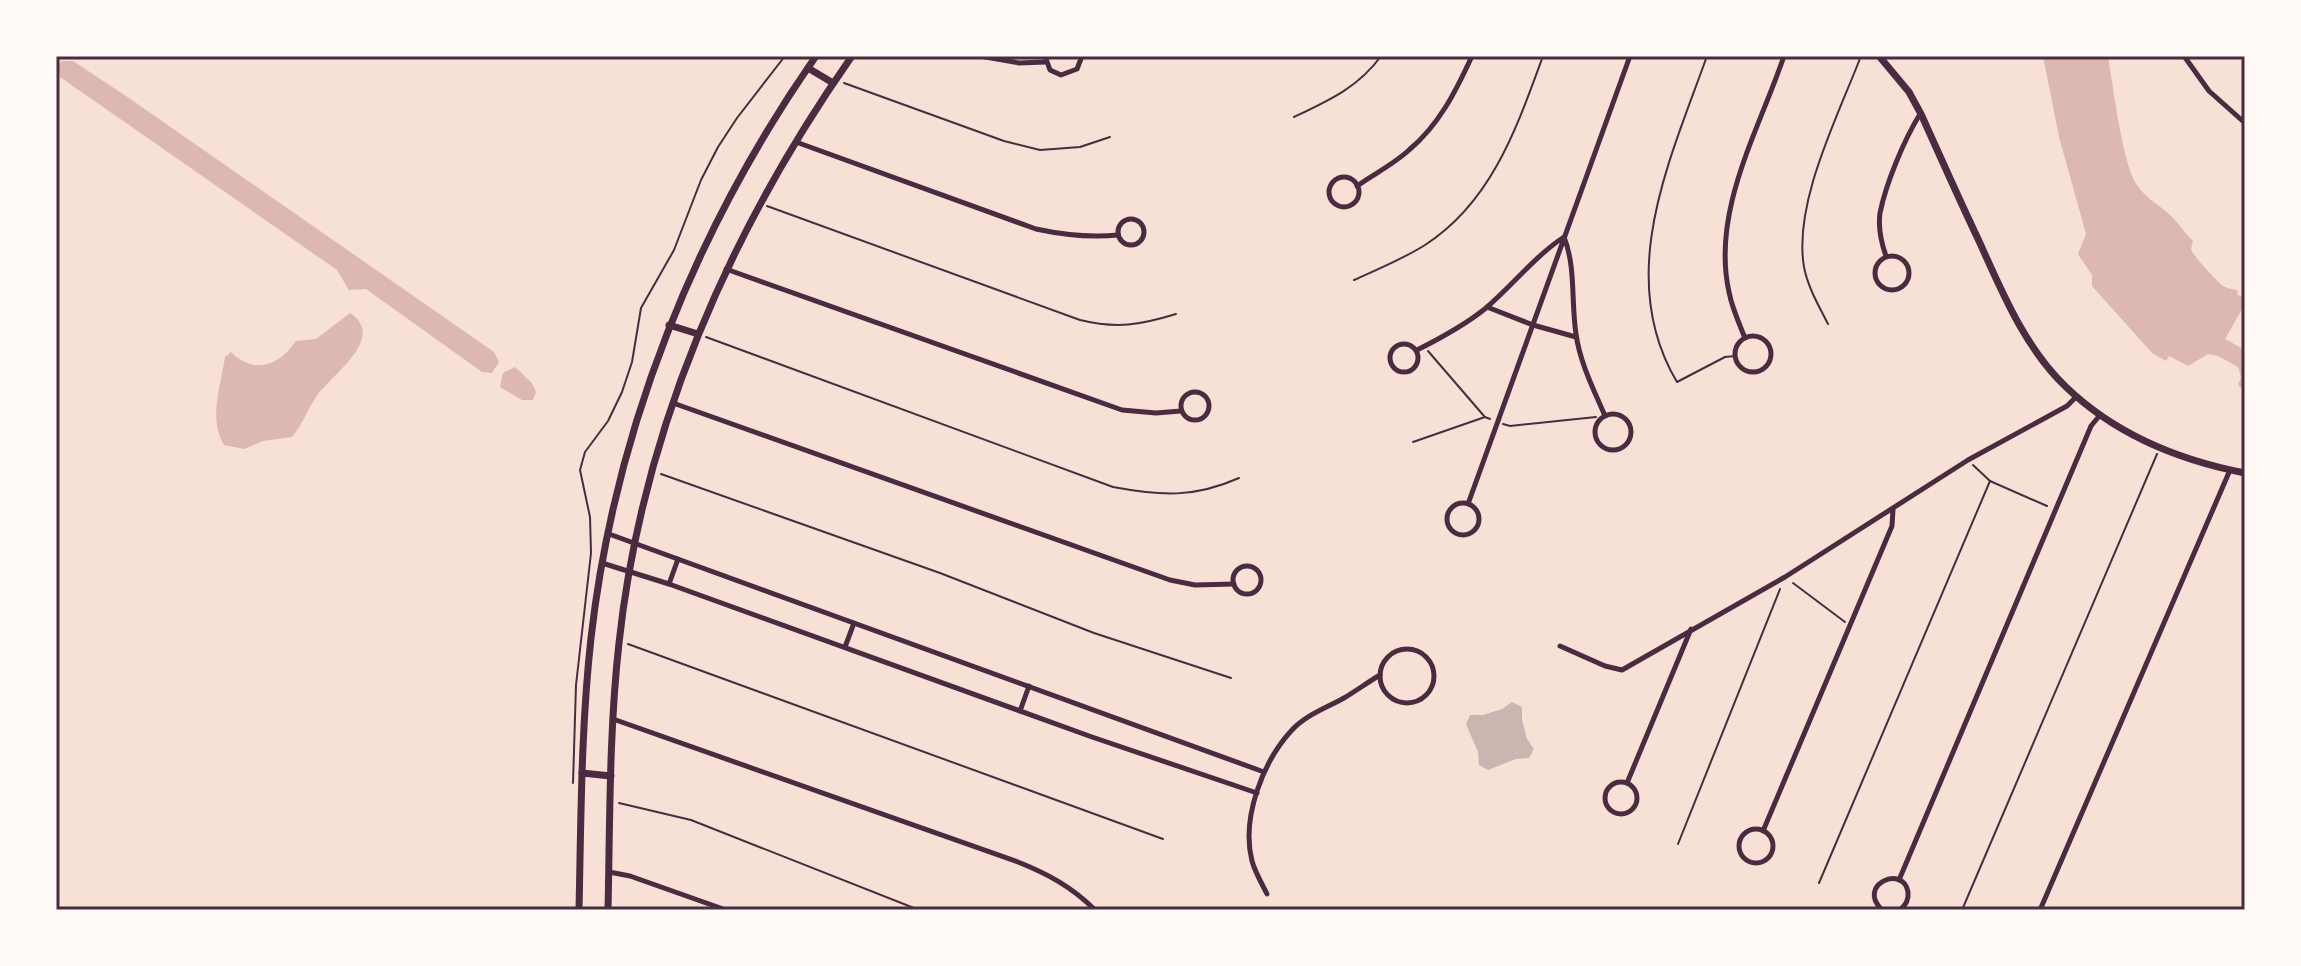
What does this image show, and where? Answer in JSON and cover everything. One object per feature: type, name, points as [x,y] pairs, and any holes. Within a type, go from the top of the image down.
[{"type":"main road","points":[[579,910],[587,677],[602,563],[630,443],[669,325],[704,245],[738,180],[816,56]]},
{"type":"main road","points":[[608,910],[612,719],[619,641],[630,571],[653,471],[673,403],[725,269],[758,203],[852,56]]},
{"type":"main road","points":[[1879,56],[1909,92],[1921,114],[2005,299],[2032,345],[2063,385],[2100,415],[2159,449],[2245,473]]},
{"type":"main road","points":[[808,68],[834,81]]},
{"type":"main road","points":[[669,325],[698,334]]},
{"type":"main road","points":[[582,773],[611,776]]},
{"type":"street","points":[[980,56],[1019,63],[1045,59],[1055,74],[1067,75],[1077,69],[1082,56]]},
{"type":"street","points":[[1357,186],[1407,152],[1426,134],[1444,110],[1472,56]]},
{"type":"street","points":[[1468,504],[1630,56]]},
{"type":"street","points":[[1745,338],[1729,291],[1725,255],[1727,229],[1735,191],[1784,56]]},
{"type":"street","points":[[2184,56],[2209,91],[2245,123]]},
{"type":"street","points":[[1886,256],[1879,230],[1880,213],[1902,151],[1921,114]]},
{"type":"street","points":[[795,141],[1036,229],[1062,235],[1118,235]]},
{"type":"street","points":[[1346,178],[1357,186],[1358,196],[1352,204],[1342,207],[1330,199],[1330,185],[1337,179],[1346,178]]},
{"type":"street","points":[[1129,219],[1138,221],[1143,228],[1142,239],[1135,244],[1123,242],[1118,235],[1122,223],[1129,219]]},
{"type":"street","points":[[1417,350],[1487,307],[1550,245],[1564,237]]},
{"type":"street","points":[[1564,237],[1572,255],[1572,306],[1576,337],[1605,416]]},
{"type":"street","points":[[1886,256],[1901,257],[1908,265],[1908,280],[1897,290],[1886,289],[1876,278],[1878,263],[1886,256]]},
{"type":"street","points":[[725,269],[1122,410],[1156,413],[1181,411]]},
{"type":"street","points":[[1487,307],[1576,337]]},
{"type":"street","points":[[1758,337],[1766,342],[1771,354],[1768,363],[1758,371],[1749,371],[1738,364],[1735,356],[1737,345],[1745,338],[1758,337]]},
{"type":"street","points":[[1404,343],[1417,350],[1418,364],[1412,370],[1402,372],[1394,368],[1390,355],[1395,347],[1404,343]]},
{"type":"street","points":[[1191,392],[1204,395],[1209,403],[1208,412],[1196,421],[1187,418],[1181,411],[1183,397],[1191,392]]},
{"type":"street","points":[[1560,646],[1605,666],[1622,670],[1785,577],[1968,460],[2067,406],[2076,397]]},
{"type":"street","points":[[673,403],[1170,580],[1195,585],[1234,584],[1243,593],[1251,593],[1261,584],[1260,575],[1254,568],[1240,568],[1234,575],[1234,584]]},
{"type":"street","points":[[1899,880],[2091,426],[2100,415]]},
{"type":"street","points":[[1605,416],[1621,416],[1629,423],[1631,433],[1624,447],[1608,450],[1599,444],[1596,429],[1605,416]]},
{"type":"street","points":[[2040,910],[2230,470]]},
{"type":"street","points":[[1457,504],[1468,504],[1476,511],[1479,521],[1473,531],[1458,534],[1449,528],[1447,517],[1457,504]]},
{"type":"street","points":[[1763,831],[1892,526],[1893,508]]},
{"type":"street","points":[[608,533],[1264,772]]},
{"type":"street","points":[[669,584],[678,559]]},
{"type":"street","points":[[602,563],[1257,793]]},
{"type":"street","points":[[845,647],[854,623]]},
{"type":"street","points":[[1627,783],[1691,628]]},
{"type":"street","points":[[1410,648],[1427,656],[1434,673],[1433,682],[1424,697],[1407,703],[1385,691],[1380,675],[1381,666],[1393,652],[1410,648]]},
{"type":"street","points":[[1267,894],[1252,861],[1251,850],[1252,817],[1264,772],[1292,729],[1315,712],[1380,675]]},
{"type":"street","points":[[1020,711],[1029,685]]},
{"type":"street","points":[[612,719],[1018,862],[1050,875],[1074,890],[1095,910]]},
{"type":"street","points":[[1614,783],[1627,783],[1636,791],[1636,804],[1628,813],[1614,813],[1606,804],[1606,791],[1614,783]]},
{"type":"street","points":[[1750,830],[1763,831],[1772,841],[1771,854],[1763,862],[1748,862],[1739,850],[1741,839],[1750,830]]},
{"type":"street","points":[[609,872],[630,876],[726,910]]},
{"type":"street","points":[[1882,910],[1875,901],[1875,889],[1884,880],[1899,880],[1906,887],[1907,903],[1900,910]]},
{"type":"path","points":[[1294,117],[1337,96],[1358,81],[1381,56]]},
{"type":"path","points":[[1354,280],[1426,244],[1452,224],[1482,192],[1516,129],[1543,56]]},
{"type":"path","points":[[1707,56],[1660,186],[1649,241],[1647,278],[1654,326],[1677,382],[1725,357],[1735,356]]},
{"type":"path","points":[[1828,324],[1804,268],[1803,220],[1814,181],[1861,56]]},
{"type":"path","points":[[834,81],[1004,141],[1040,150],[1080,147],[1110,137]]},
{"type":"path","points":[[758,203],[1080,320],[1105,326],[1141,325],[1176,314]]},
{"type":"path","points":[[698,334],[1113,487],[1163,495],[1191,494],[1239,478]]},
{"type":"path","points":[[1424,346],[1485,417],[1497,422],[1510,426],[1560,418],[1605,416]]},
{"type":"path","points":[[1413,442],[1485,417]]},
{"type":"path","points":[[1962,910],[2159,449]]},
{"type":"path","points":[[1968,460],[1990,481],[2056,509]]},
{"type":"path","points":[[653,471],[940,573],[1094,633],[1231,678]]},
{"type":"path","points":[[1819,883],[1990,481]]},
{"type":"path","points":[[1678,844],[1785,577],[1850,625]]},
{"type":"path","points":[[619,641],[1163,839]]},
{"type":"path","points":[[610,801],[691,820],[919,910]]},
{"type":"shaded area","points":[[2043,56],[2108,56],[2122,141],[2136,184],[2193,241],[2193,253],[2212,276],[2225,287],[2238,291],[2237,294],[2245,299],[2225,339],[2245,350],[2245,391],[2238,385],[2241,377],[2238,367],[2218,356],[2208,354],[2188,366],[2169,356],[2166,361],[2152,353],[2092,286],[2092,275],[2078,254],[2086,234],[2059,137]]},
{"type":"shaded area","points":[[73,61],[126,96],[494,352],[499,362],[492,373],[482,372],[366,289],[349,290],[337,270],[60,77],[58,63]]},
{"type":"shaded area","points":[[350,313],[360,323],[363,333],[360,344],[354,355],[318,394],[292,437],[263,441],[244,449],[224,445],[219,435],[216,413],[225,357],[231,352],[248,364],[274,362],[296,341],[316,339]]},
{"type":"shaded area","points":[[515,367],[532,383],[536,392],[533,400],[522,400],[500,387],[503,373]]},
{"type":"building","points":[[1512,702],[1522,707],[1527,739],[1534,749],[1529,758],[1516,759],[1488,770],[1479,765],[1478,752],[1466,724],[1470,715],[1483,715]]}]
